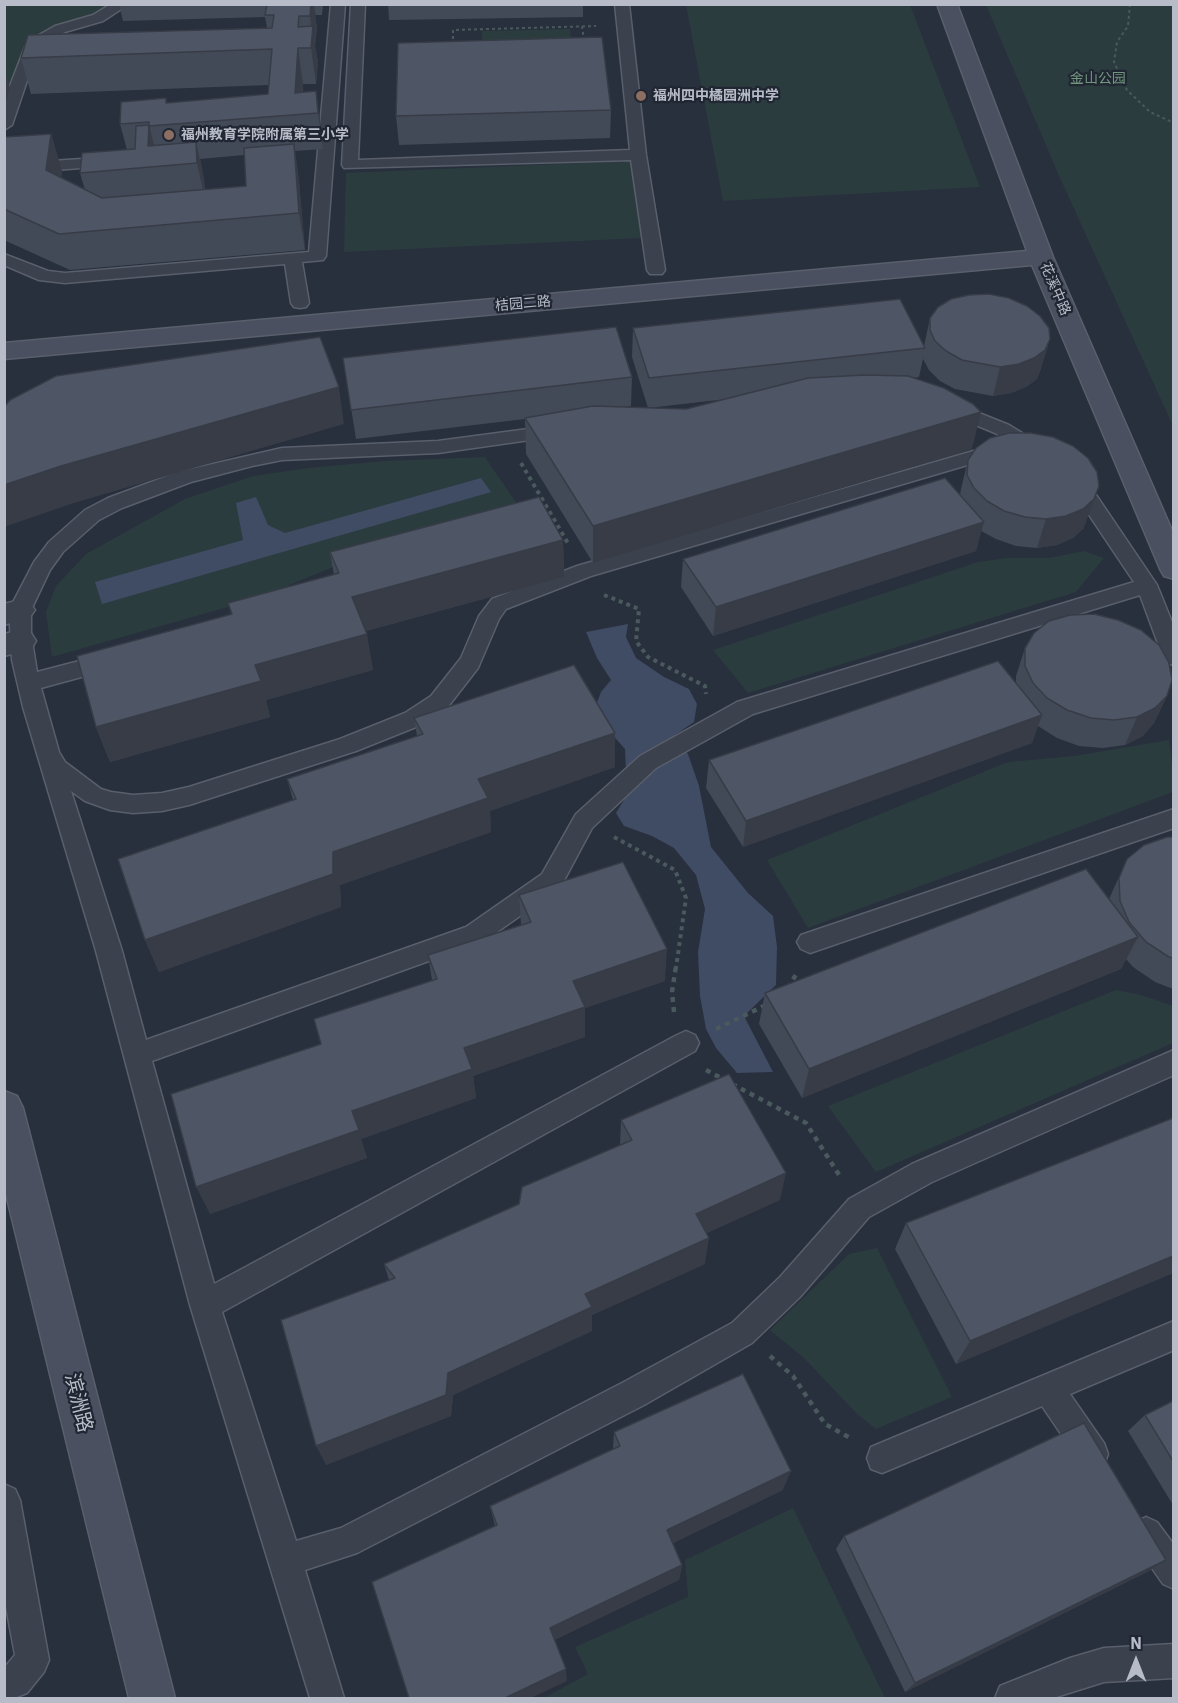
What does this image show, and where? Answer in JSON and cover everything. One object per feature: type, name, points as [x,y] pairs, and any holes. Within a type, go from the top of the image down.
[{"type":"street","name":"花溪中路","points":[[947,4],[1037,247],[1173,569]]},
{"type":"street","name":"桔园二路","points":[[4,330],[656,270],[1037,247]]},
{"type":"street","name":"桔园二路","points":[[4,351],[1037,247]]},
{"type":"street","name":"滨洲路","points":[[4,1108],[152,1698]]},
{"type":"lane","points":[[4,125],[24,61],[38,42],[60,29],[98,18],[122,4]]},
{"type":"lane","points":[[4,259],[45,276],[65,278],[317,256],[338,4]]},
{"type":"lane","points":[[358,4],[350,165],[638,155]]},
{"type":"lane","points":[[621,4],[638,155],[656,270]]},
{"type":"lane","points":[[586,57],[627,57]]},
{"type":"lane","points":[[4,169],[128,161]]},
{"type":"lane","points":[[293,258],[300,303]]},
{"type":"lane","points":[[930,403],[976,416],[1024,442],[1055,463],[1079,484],[1146,585],[1173,657]]},
{"type":"lane","points":[[327,1698],[206,1305],[109,951],[28,683],[13,643],[12,613],[56,547],[92,515],[115,502],[185,477],[222,466],[282,454],[438,447],[572,429]]},
{"type":"lane","points":[[48,754],[57,768],[93,795],[110,801],[133,804],[162,802],[189,796],[348,745],[413,719],[439,702],[470,662],[490,616],[499,604],[584,571],[1024,442]]},
{"type":"lane","points":[[137,1055],[475,934],[551,881],[584,821],[648,762],[745,708],[1146,585]]},
{"type":"lane","points":[[28,683],[130,655]]},
{"type":"lane","points":[[810,942],[1173,818]]},
{"type":"lane","points":[[206,1305],[686,1043]]},
{"type":"lane","points":[[286,1560],[346,1542],[633,1394],[742,1333],[789,1287],[859,1208],[922,1173],[1173,1062]]},
{"type":"lane","points":[[882,1458],[1173,1335]]},
{"type":"lane","points":[[1047,1387],[1107,1475]]},
{"type":"lane","points":[[4,1500],[32,1660],[15,1681],[4,1686]]},
{"type":"lane","points":[[1134,1514],[1173,1573]]},
{"type":"lane","points":[[1012,1698],[1070,1675],[1104,1665],[1173,1661]]},
{"type":"path","points":[[1130,4],[1128,26],[1117,42],[1114,62],[1127,90],[1150,112],[1173,123]]},
{"type":"path","points":[[453,50],[453,30],[624,25]]},
{"type":"path","points":[[582,26],[586,57]]},
{"type":"path","points":[[507,439],[584,571],[592,590],[639,609],[636,640],[648,657],[705,686],[707,709],[690,739]]},
{"type":"path","points":[[584,821],[675,870],[686,898],[672,992],[676,1026],[700,1066],[806,1123],[859,1208]]},
{"type":"path","points":[[787,990],[801,965],[810,942]]},
{"type":"path","points":[[686,1043],[769,1004]]},
{"type":"path","points":[[742,1333],[794,1376],[825,1424],[882,1458]]},
{"type":"green space","points":[[4,5],[118,5],[23,52],[10,83],[5,83]]},
{"type":"green space","points":[[686,5],[910,5],[980,187],[723,201]]},
{"type":"green space","name":"金山公园","points":[[986,5],[1173,5],[1173,426],[1060,178]]},
{"type":"green space","points":[[570,29],[572,55],[482,57],[482,31]]},
{"type":"green space","points":[[630,161],[644,238],[344,252],[346,173]]},
{"type":"green space","points":[[485,457],[524,514],[369,552],[256,599],[52,657],[46,612],[56,586],[86,554],[185,499],[253,476],[308,468],[384,461]]},
{"type":"green space","points":[[1084,551],[1104,558],[1076,592],[748,693],[713,650],[978,562],[1007,558],[1049,558]]},
{"type":"green space","points":[[1169,740],[1173,792],[808,928],[767,860],[1008,762],[1074,756]]},
{"type":"green space","points":[[1116,990],[1141,995],[1173,1006],[1173,1043],[876,1172],[828,1106]]},
{"type":"green space","points":[[877,1248],[952,1397],[876,1429],[858,1415],[804,1358],[770,1330],[849,1254]]},
{"type":"green space","points":[[793,1508],[885,1698],[544,1698],[588,1674],[575,1647],[688,1597],[685,1560]]},
{"type":"water","points":[[481,478],[491,492],[102,604],[95,582],[243,540],[236,503],[256,497],[268,525],[285,533]]},
{"type":"water","points":[[628,624],[626,637],[636,658],[664,677],[689,689],[697,704],[694,722],[675,735],[688,754],[699,786],[711,847],[748,893],[773,916],[777,947],[776,985],[744,1016],[773,1072],[737,1073],[716,1048],[706,1029],[700,996],[698,952],[705,909],[696,875],[674,848],[652,836],[624,826],[616,813],[627,795],[625,749],[593,713],[601,692],[611,680],[597,658],[586,632]]},
{"type":"building","points":[[267,4],[311,4],[310,16],[299,16],[298,27],[313,26],[311,48],[298,48],[295,93],[316,91],[318,113],[149,126],[149,122],[120,124],[121,102],[166,98],[166,103],[268,94],[272,49],[21,58],[28,35],[272,28],[274,15],[265,15]]},
{"type":"building","points":[[602,37],[611,110],[396,116],[398,43]]},
{"type":"building","points":[[149,125],[148,146],[196,142],[197,163],[80,173],[82,153],[135,149],[136,126]]},
{"type":"building","points":[[51,134],[46,170],[102,198],[246,186],[244,148],[294,144],[299,213],[59,234],[4,209],[4,137]]},
{"type":"building","points":[[989,294],[1009,298],[1027,306],[1040,316],[1049,328],[1050,339],[1045,350],[1034,358],[1019,364],[1000,367],[962,360],[946,351],[935,341],[930,330],[930,318],[938,307],[951,299]]},
{"type":"building","points":[[900,299],[925,348],[649,378],[633,328]]},
{"type":"building","points":[[616,327],[632,377],[351,410],[343,358]]},
{"type":"building","points":[[320,337],[339,387],[61,466],[4,485],[4,407],[10,400],[56,376]]},
{"type":"building","points":[[865,375],[908,376],[944,388],[973,404],[981,412],[593,526],[525,418],[593,406],[686,409],[808,378]]},
{"type":"building","points":[[1009,433],[1031,433],[1053,437],[1073,446],[1088,458],[1097,472],[1099,486],[1094,499],[1083,509],[1066,516],[1046,519],[1025,517],[1004,511],[987,501],[974,488],[967,475],[968,460],[976,448],[990,438]]},
{"type":"building","points":[[945,478],[984,522],[716,607],[683,559]]},
{"type":"building","points":[[539,497],[563,540],[352,597],[367,634],[255,665],[261,681],[96,727],[77,656],[232,614],[228,603],[339,573],[330,552]]},
{"type":"building","points":[[1094,614],[1118,620],[1141,630],[1159,645],[1169,663],[1172,680],[1167,696],[1155,708],[1137,717],[1114,720],[1091,718],[1067,710],[1047,698],[1033,683],[1025,666],[1025,648],[1034,633],[1049,621],[1070,615]]},
{"type":"building","points":[[998,661],[1042,715],[746,821],[709,760]]},
{"type":"building","points":[[574,665],[615,733],[478,779],[488,798],[333,852],[333,874],[145,940],[118,859],[296,799],[287,779],[423,734],[414,718]]},
{"type":"building","points":[[1173,837],[1173,958],[1146,942],[1129,922],[1120,901],[1119,878],[1127,859],[1144,845]]},
{"type":"building","points":[[623,862],[667,949],[573,981],[585,1007],[464,1048],[472,1069],[352,1111],[359,1130],[196,1187],[171,1094],[321,1044],[314,1019],[437,979],[428,955],[531,922],[519,895]]},
{"type":"building","points":[[1086,869],[1138,937],[809,1069],[765,993]]},
{"type":"building","points":[[729,1074],[786,1173],[696,1214],[709,1238],[585,1294],[592,1307],[448,1373],[446,1395],[316,1446],[281,1320],[395,1278],[384,1264],[519,1204],[522,1187],[632,1140],[621,1120]]},
{"type":"building","points":[[1173,1118],[1173,1256],[970,1341],[906,1223]]},
{"type":"building","points":[[743,1374],[791,1471],[667,1530],[682,1565],[550,1628],[566,1669],[505,1698],[409,1698],[372,1582],[497,1525],[490,1506],[620,1446],[614,1432]]},
{"type":"building","points":[[1173,1401],[1173,1461],[1145,1415]]},
{"type":"building","points":[[1084,1423],[1166,1560],[915,1683],[844,1536]]},
{"type":"place","name":"福州四中橘园洲中学","points":[[641,96]]},
{"type":"place","name":"福州教育学院附属第三小学","points":[[169,135]]}]
